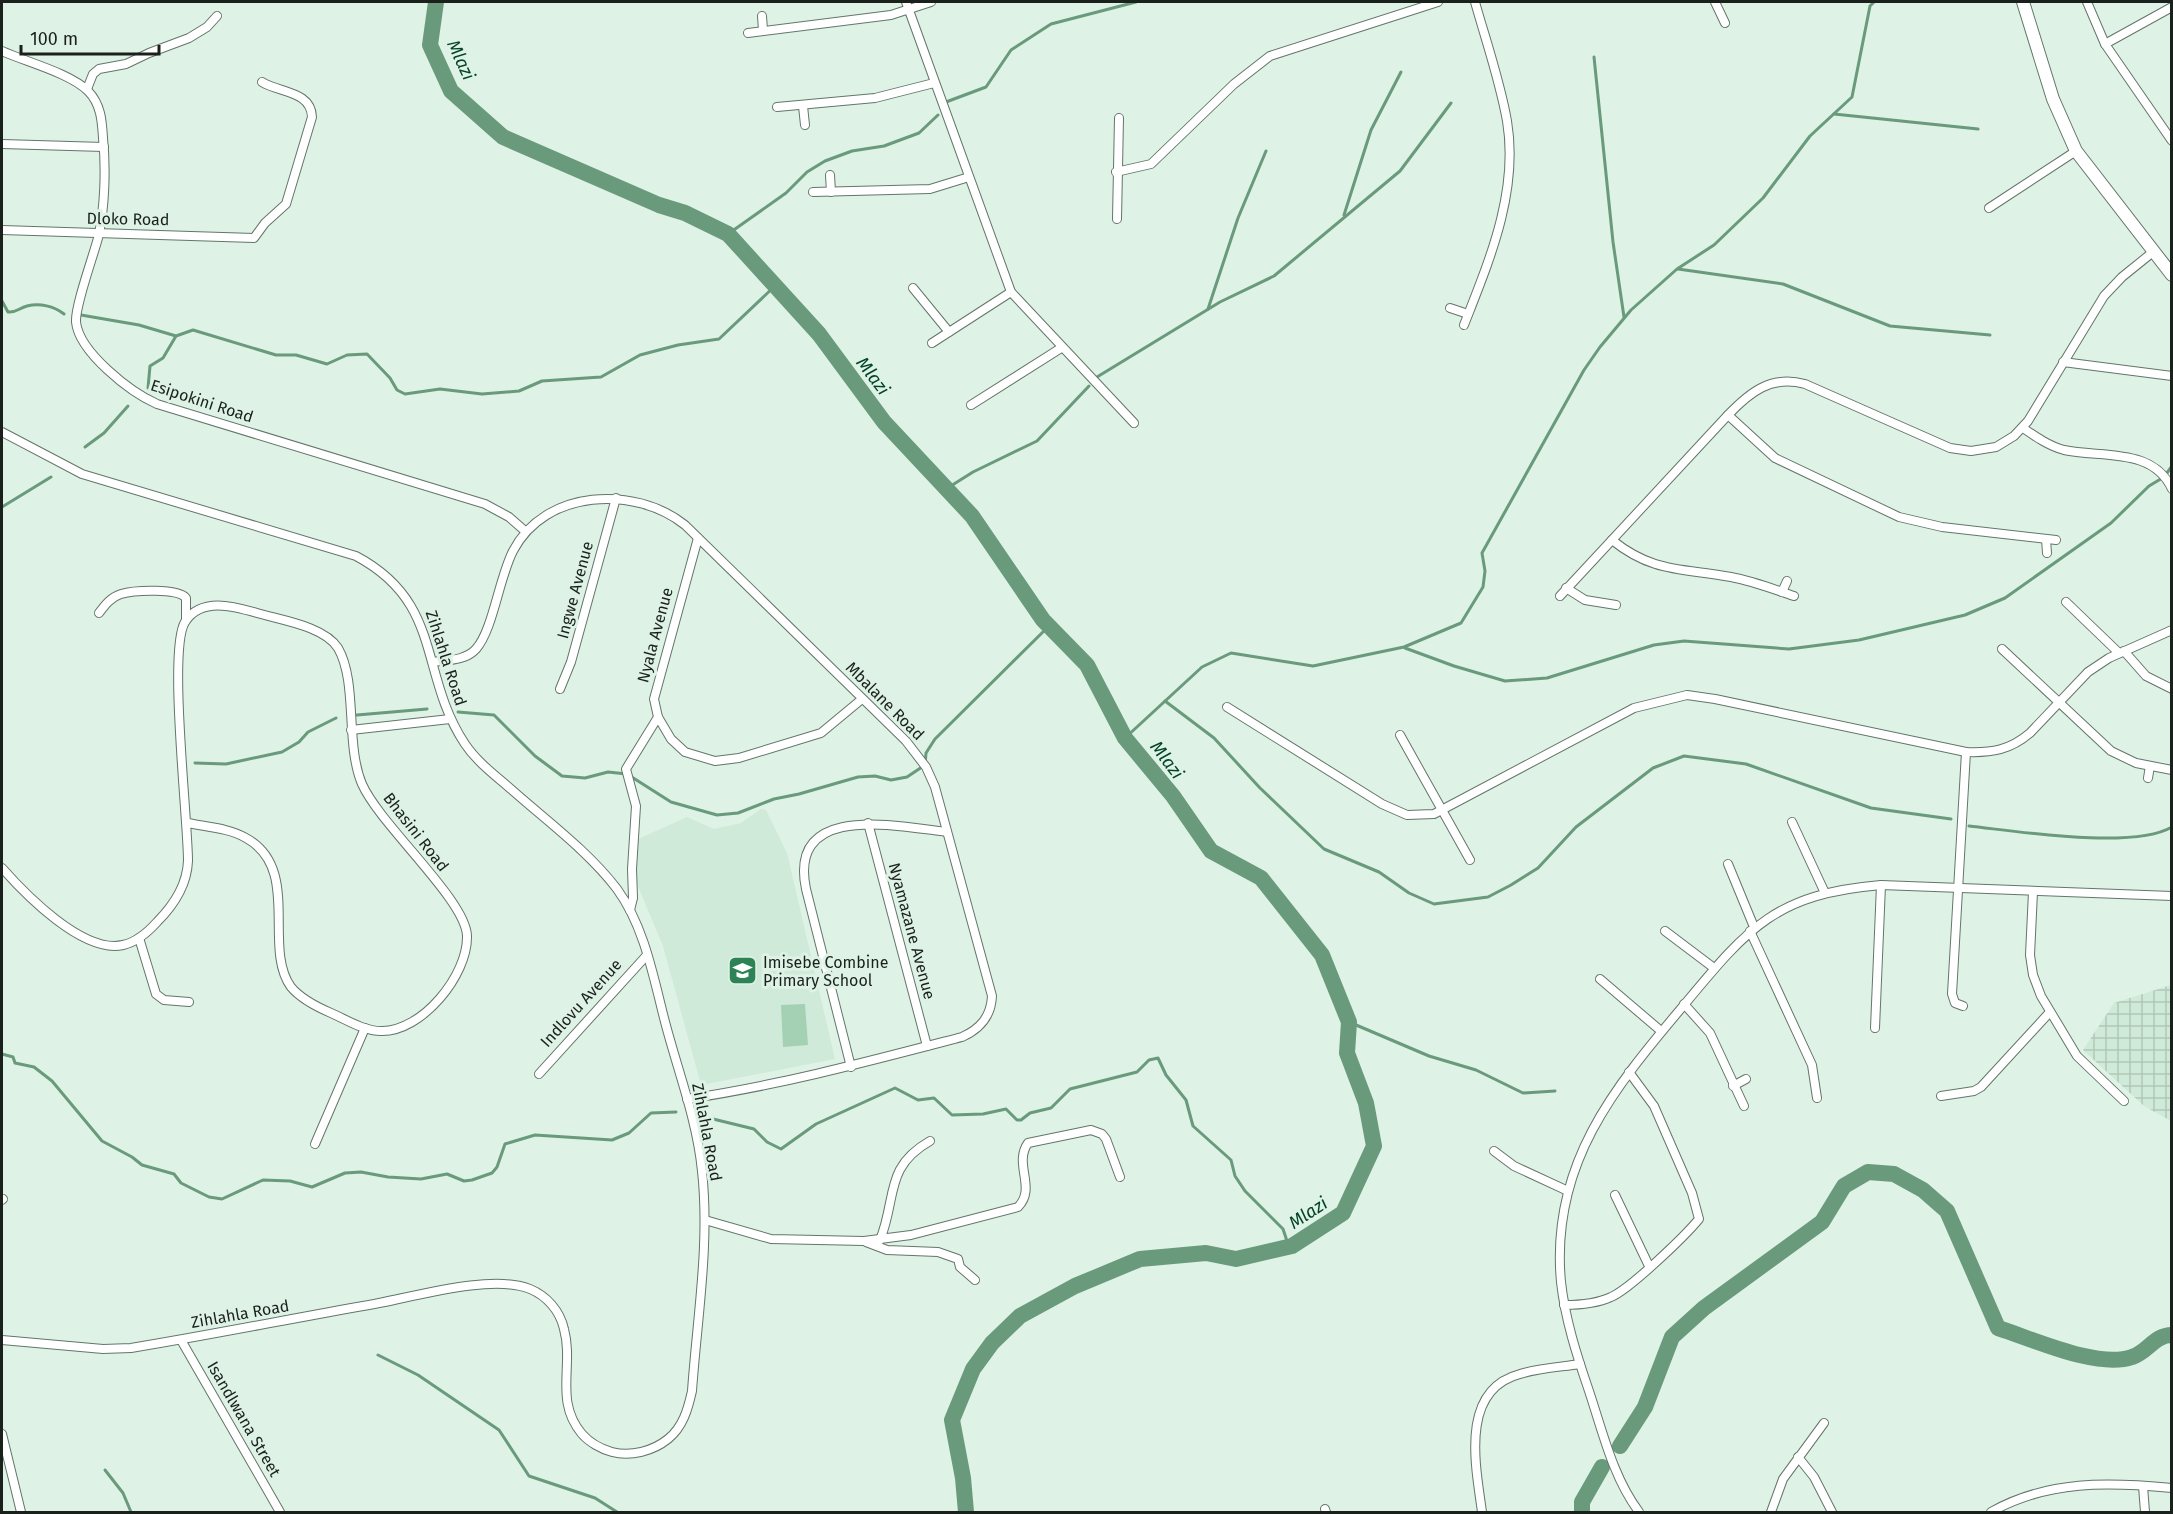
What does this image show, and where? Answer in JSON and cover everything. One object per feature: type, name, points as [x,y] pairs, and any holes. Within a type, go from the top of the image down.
[{"type":"street","points":[[748,33],[879,17],[907,6],[931,2]]},
{"type":"street","points":[[1116,172],[1151,164],[1234,84],[1270,56],[1438,2]]},
{"type":"street","points":[[1464,325],[1499,229],[1509,161],[1503,102],[1475,2]]},
{"type":"street","points":[[1715,2],[1725,23]]},
{"type":"street","points":[[2023,2],[2053,99],[2076,151],[2172,275]]},
{"type":"street","points":[[2087,2],[2105,44],[2172,141]]},
{"type":"street","points":[[907,6],[1011,292],[1061,348],[1134,423]]},
{"type":"street","points":[[2105,44],[2172,7]]},
{"type":"street","points":[[2,51],[87,89],[93,74],[99,69],[131,63],[149,53],[189,38],[207,27],[217,16]]},
{"type":"street","points":[[762,16],[763,30]]},
{"type":"street","name":"Dloko Road","points":[[2,230],[254,238],[265,223],[286,204],[312,117],[310,106],[303,98],[277,90],[262,82]]},
{"type":"street","points":[[777,107],[886,96],[934,83]]},
{"type":"street","name":"Esipokini Road","points":[[87,89],[99,108],[104,147],[99,234],[79,303],[76,324],[81,338],[91,351],[135,393],[156,404],[485,504],[525,531]]},
{"type":"street","points":[[802,106],[805,124]]},
{"type":"street","points":[[1117,219],[1116,172],[1119,118]]},
{"type":"street","points":[[2,144],[104,147]]},
{"type":"street","points":[[1989,208],[2076,151]]},
{"type":"street","points":[[830,175],[831,192]]},
{"type":"street","points":[[813,192],[930,189],[969,177]]},
{"type":"street","points":[[1560,596],[1728,415],[1759,387],[1781,382],[1797,382],[1950,448],[1983,451],[2005,443],[2023,428],[2104,296],[2122,277],[2153,252]]},
{"type":"street","points":[[914,288],[949,332]]},
{"type":"street","points":[[932,343],[1011,292]]},
{"type":"street","points":[[1450,308],[1468,314]]},
{"type":"street","points":[[971,405],[1061,348]]},
{"type":"street","points":[[2063,362],[2172,376]]},
{"type":"street","points":[[1728,415],[1775,458],[1899,517],[1941,527],[2056,540]]},
{"type":"street","points":[[2023,428],[2059,449],[2147,462],[2164,475],[2172,489]]},
{"type":"street","name":"Zihlahla Road","points":[[2,432],[82,474],[356,556],[392,580],[412,604],[419,618],[450,719],[475,757],[605,876],[630,910],[647,955],[687,1099],[700,1156],[705,1220],[692,1391],[687,1411],[668,1439],[641,1452],[609,1452],[585,1438],[570,1419],[564,1391],[567,1348],[560,1317],[542,1296],[519,1286],[494,1284],[432,1291],[181,1340],[117,1349],[2,1340]]},
{"type":"street","name":"Mbalane Road","points":[[525,531],[569,506],[594,498],[616,498],[640,502],[676,519],[906,741],[926,767],[935,787],[992,1004],[985,1020],[972,1032],[851,1067],[766,1087],[687,1099]]},
{"type":"street","name":"Ingwe Avenue","points":[[560,689],[571,662],[616,498]]},
{"type":"street","points":[[433,662],[467,656],[480,643],[505,568],[525,531]]},
{"type":"street","name":"Nyala Avenue","points":[[698,538],[654,699],[658,717],[670,739],[685,752],[702,759],[727,760],[820,733],[862,699]]},
{"type":"street","points":[[2046,539],[2047,553]]},
{"type":"street","points":[[1612,540],[1634,557],[1653,565],[1744,580],[1794,596]]},
{"type":"street","points":[[1782,592],[1787,581]]},
{"type":"street","points":[[1566,588],[1585,600],[1616,605]]},
{"type":"street","points":[[2,868],[39,907],[73,931],[109,945],[124,945],[140,938],[163,916],[183,885],[188,861],[188,823],[184,794],[178,643],[186,621],[186,598],[177,591],[120,594],[109,601],[99,613]]},
{"type":"street","points":[[2066,602],[2146,676],[2172,689]]},
{"type":"street","name":"Bhasini Road","points":[[186,621],[206,606],[232,606],[308,629],[332,641],[341,655],[346,676],[351,729],[359,776],[368,794],[462,919],[467,935],[464,956],[459,969],[424,1015],[403,1028],[380,1031],[365,1028],[302,998],[286,979],[276,882],[264,852],[238,834],[188,823]]},
{"type":"street","points":[[1227,707],[1392,809],[1413,816],[1442,810],[1634,708],[1687,696],[1715,699],[1966,752],[1991,752],[2019,742],[2088,672],[2121,652],[2172,630]]},
{"type":"street","points":[[2002,650],[2111,751],[2126,759],[2172,770]]},
{"type":"street","points":[[630,910],[633,898],[632,869],[636,806],[626,769],[658,717]]},
{"type":"street","points":[[351,729],[450,719]]},
{"type":"street","points":[[1400,735],[1470,860]]},
{"type":"street","points":[[1963,1006],[1956,1004],[1952,994],[1966,752]]},
{"type":"street","points":[[2148,778],[2150,766]]},
{"type":"street","points":[[1792,822],[1825,893]]},
{"type":"street","points":[[851,1067],[806,889],[802,866],[806,853],[819,837],[843,826],[868,823],[947,832]]},
{"type":"street","name":"Nyamazane Avenue","points":[[868,823],[927,1046]]},
{"type":"street","points":[[1728,864],[1752,929],[1812,1065],[1817,1098]]},
{"type":"street","points":[[1875,1028],[1881,885]]},
{"type":"street","points":[[1639,1512],[1629,1499],[1613,1465],[1580,1364],[1564,1305],[1560,1247],[1568,1191],[1587,1137],[1629,1072],[1714,968],[1752,929],[1785,908],[1825,893],[1881,885],[2172,896]]},
{"type":"street","points":[[2033,892],[2031,968],[2050,1012],[2077,1056],[2124,1101]]},
{"type":"street","points":[[1665,931],[1714,968]]},
{"type":"street","points":[[140,938],[156,994],[164,1000],[189,1002]]},
{"type":"street","name":"Indlovu Avenue","points":[[539,1074],[647,955]]},
{"type":"street","points":[[1600,979],[1661,1031]]},
{"type":"street","points":[[1684,1004],[1710,1033],[1744,1106]]},
{"type":"street","points":[[1941,1096],[1981,1088],[2050,1012]]},
{"type":"street","points":[[315,1144],[365,1028]]},
{"type":"street","points":[[1564,1305],[1594,1302],[1614,1296],[1698,1221],[1700,1212],[1654,1106],[1629,1072]]},
{"type":"street","points":[[1733,1086],[1746,1079]]},
{"type":"street","points":[[705,1220],[771,1239],[864,1241],[911,1235],[1018,1207],[1027,1191],[1022,1153],[1028,1143],[1097,1131],[1110,1145],[1120,1177]]},
{"type":"street","points":[[880,1240],[898,1171],[910,1154],[930,1141]]},
{"type":"street","points":[[1494,1151],[1514,1166],[1568,1191]]},
{"type":"street","points":[[1615,1195],[1649,1266]]},
{"type":"street","points":[[864,1241],[887,1250],[944,1254],[958,1258],[960,1267],[975,1280]]},
{"type":"street","name":"Isandlwana Street","points":[[181,1340],[280,1512]]},
{"type":"street","points":[[1482,1512],[1475,1431],[1479,1413],[1488,1395],[1503,1382],[1521,1373],[1580,1364]]},
{"type":"street","points":[[1771,1512],[1783,1479],[1824,1423]]},
{"type":"street","points":[[2,1434],[21,1512]]},
{"type":"street","points":[[1798,1457],[1814,1477],[1832,1512]]},
{"type":"street","points":[[1991,1512],[2017,1500],[2053,1488],[2081,1484],[2172,1488]]},
{"type":"street","points":[[2143,1486],[2145,1512]]},
{"type":"shaded area","name":"Imisebe Combine Primary School","points":[[761,809],[766,810],[787,853],[835,1059],[701,1085],[663,946],[632,872],[634,841],[687,817],[714,829],[741,823]]},
{"type":"shaded area","points":[[2172,985],[2171,1121],[2144,1106],[2083,1050],[2114,1003]]},
{"type":"shaded area","points":[[805,1004],[808,1045],[783,1047],[781,1005]]},
{"type":"waterway","name":"Mlazi","points":[[436,2],[430,45],[451,91],[503,137],[659,205],[685,213],[728,234],[819,334],[884,422],[972,516],[1043,620],[1087,665],[1125,738],[1173,796],[1211,851],[1261,878],[1322,955],[1349,1022],[1347,1053],[1366,1103],[1374,1146],[1343,1213],[1292,1246],[1236,1259],[1206,1253],[1140,1259],[1075,1286],[1020,1316],[992,1343],[973,1369],[952,1420],[963,1478],[966,1512]]},
{"type":"waterway","points":[[946,102],[986,87],[1011,50],[1051,24],[1136,2]]},
{"type":"waterway","points":[[1125,738],[1202,667],[1231,653],[1313,666],[1404,647],[1461,623],[1483,587],[1485,571],[1482,553],[1584,370],[1631,310],[1677,269],[1714,245],[1763,198],[1810,136],[1852,97],[1870,6],[1874,2]]},
{"type":"waterway","points":[[1594,57],[1613,242],[1624,317]]},
{"type":"waterway","points":[[1344,215],[1371,130],[1401,72]]},
{"type":"waterway","points":[[1097,377],[1220,302],[1274,276],[1400,171],[1451,103]]},
{"type":"waterway","points":[[1834,114],[1978,129]]},
{"type":"waterway","points":[[728,234],[786,193],[807,172],[825,161],[852,151],[884,146],[919,133],[938,115]]},
{"type":"waterway","points":[[1208,309],[1238,218],[1266,151]]},
{"type":"waterway","points":[[1678,269],[1783,284],[1890,326],[1990,335]]},
{"type":"waterway","points":[[148,388],[150,366],[163,358],[176,336],[193,330],[276,355],[296,355],[327,364],[347,355],[367,354],[390,378],[397,390],[405,394],[440,389],[482,394],[519,391],[542,381],[601,377],[640,355],[678,345],[719,339],[776,285]]},
{"type":"waterway","points":[[2,301],[8,312],[27,306],[42,305],[64,314]]},
{"type":"waterway","points":[[81,315],[139,325],[176,336]]},
{"type":"waterway","points":[[946,489],[973,472],[1037,441],[1089,386]]},
{"type":"waterway","points":[[85,447],[104,433],[128,406]]},
{"type":"waterway","points":[[1405,648],[1505,681],[1547,678],[1654,645],[1684,641],[1789,649],[1859,640],[1965,615],[2005,598],[2111,523],[2149,486],[2164,477],[2172,466]]},
{"type":"waterway","points":[[2,507],[51,477]]},
{"type":"waterway","points":[[458,712],[494,715],[535,756],[562,776],[585,778],[608,772],[627,774],[671,802],[717,815],[738,813],[774,799],[858,777],[875,776],[891,780],[907,777],[925,765],[926,753],[935,739],[1049,626]]},
{"type":"waterway","points":[[1165,701],[1214,738],[1260,788],[1324,849],[1379,872],[1409,893],[1434,904],[1488,897],[1511,885],[1538,868],[1576,827],[1653,768],[1684,756],[1746,764],[1871,808],[1951,819]]},
{"type":"waterway","points":[[357,715],[427,709]]},
{"type":"waterway","points":[[195,763],[226,764],[282,752],[299,742],[308,732],[336,718]]},
{"type":"waterway","points":[[1969,826],[2043,835],[2103,838],[2154,834],[2172,827]]},
{"type":"waterway","points":[[1349,1022],[1429,1056],[1476,1070],[1523,1093],[1555,1091]]},
{"type":"waterway","points":[[2,1054],[13,1057],[15,1063],[34,1067],[52,1081],[102,1141],[142,1165],[174,1174],[181,1183],[209,1197],[222,1199],[263,1180],[290,1181],[312,1187],[345,1173],[361,1172],[388,1177],[421,1179],[447,1174],[464,1181],[472,1180],[492,1173],[497,1167],[505,1144],[535,1135],[612,1140],[629,1133],[651,1113],[676,1112]]},
{"type":"waterway","points":[[709,1118],[754,1129],[767,1142],[781,1149],[816,1124],[895,1088],[918,1100],[934,1098],[952,1115],[983,1114],[1006,1109],[1017,1120],[1021,1120],[1030,1113],[1051,1108],[1070,1089],[1137,1072],[1149,1060],[1158,1058],[1166,1075],[1186,1100],[1193,1126],[1231,1160],[1235,1176],[1245,1191],[1283,1229],[1289,1247]]},
{"type":"waterway","points":[[1620,1446],[1645,1407],[1672,1337],[1704,1308],[1822,1222],[1844,1186],[1868,1172],[1894,1174],[1923,1190],[1947,1211],[1998,1328],[2083,1356],[2118,1360],[2138,1355],[2160,1338],[2172,1335]]},
{"type":"waterway","points":[[378,1355],[418,1375],[499,1430],[529,1476],[595,1498],[617,1512]]},
{"type":"waterway","points":[[1582,1512],[1582,1502],[1602,1467]]},
{"type":"waterway","points":[[105,1470],[123,1493],[131,1512]]},
{"type":"place","name":"Imisebe Combine Primary School","points":[[742,971]]}]
